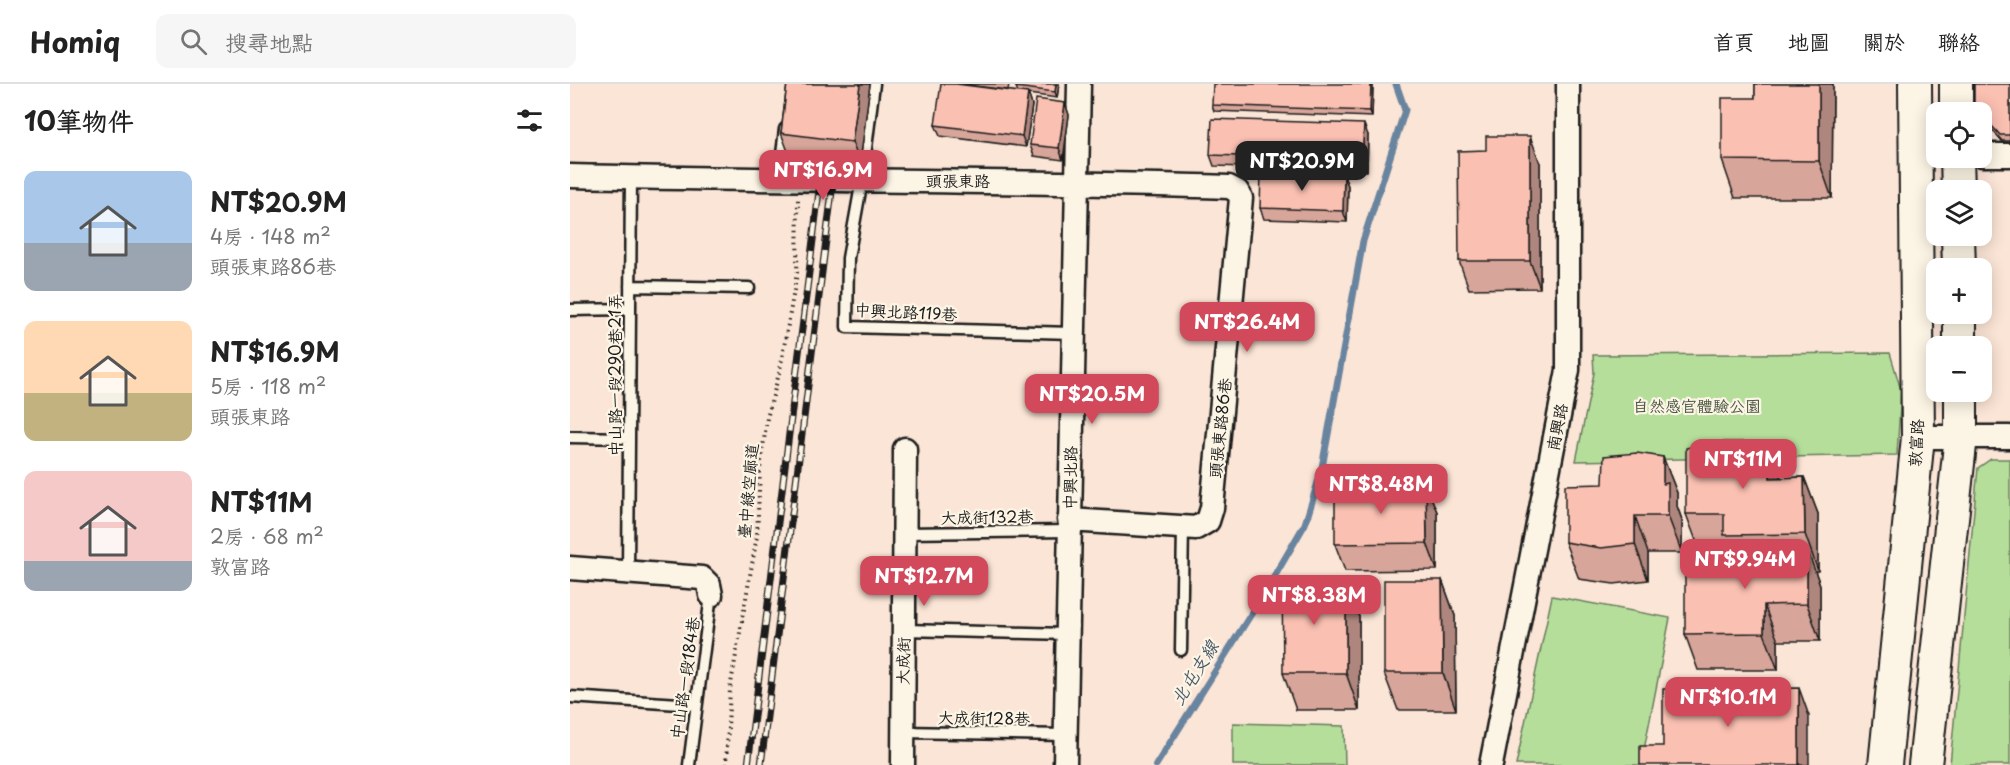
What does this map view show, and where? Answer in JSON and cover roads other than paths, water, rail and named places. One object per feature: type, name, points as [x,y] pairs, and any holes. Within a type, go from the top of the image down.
[{"type":"street","name":"中興北路","points":[[1065,765],[1079,84]]},
{"type":"street","name":"南興路","points":[[1491,765],[1568,370],[1568,84]]},
{"type":"street","name":"敦富路","points":[[1885,765],[1918,437],[1915,84]]},
{"type":"street","points":[[1956,84],[1956,102]]},
{"type":"street","points":[[1992,155],[2010,155]]},
{"type":"street","name":"頭張東路","points":[[570,176],[1076,182],[1229,187],[1237,191]]},
{"type":"street","name":"頭張東路86巷","points":[[1183,527],[1196,528],[1208,521],[1212,508],[1241,198],[1237,191]]},
{"type":"street","points":[[1925,765],[1961,436],[1961,402]]},
{"type":"street","points":[[1918,437],[2010,437]]},
{"type":"street","name":"大成街","points":[[903,765],[904,449]]},
{"type":"street","points":[[1070,526],[1183,527]]},
{"type":"street","points":[[570,568],[702,578],[709,585],[711,595]]},
{"type":"lane","points":[[862,180],[874,84]]},
{"type":"lane","points":[[779,180],[786,118]]},
{"type":"lane","name":"中山路一段290巷21弄","points":[[628,573],[631,178]]},
{"type":"lane","name":"中興北路119巷","points":[[862,180],[848,258],[847,327],[1073,333]]},
{"type":"lane","points":[[630,286],[749,288]]},
{"type":"lane","points":[[570,310],[630,309]]},
{"type":"lane","points":[[570,437],[629,438]]},
{"type":"lane","name":"大成街132巷","points":[[904,533],[1070,526]]},
{"type":"lane","points":[[1181,650],[1183,527]]},
{"type":"lane","name":"中山路一段184巷","points":[[688,765],[711,595]]},
{"type":"lane","points":[[904,630],[1067,634]]},
{"type":"lane","points":[[570,697],[695,705]]},
{"type":"lane","name":"大成街128巷","points":[[903,732],[1065,735]]},
{"type":"waterway","name":"北屯支線","points":[[1156,765],[1305,524],[1321,473],[1363,241],[1405,110],[1396,84]]},
{"type":"railway","points":[[748,765],[825,143]]},
{"type":"railway","points":[[761,765],[838,143]]},
{"type":"park label","name":"自然感官體驗公園","points":[[1697,406]]}]
